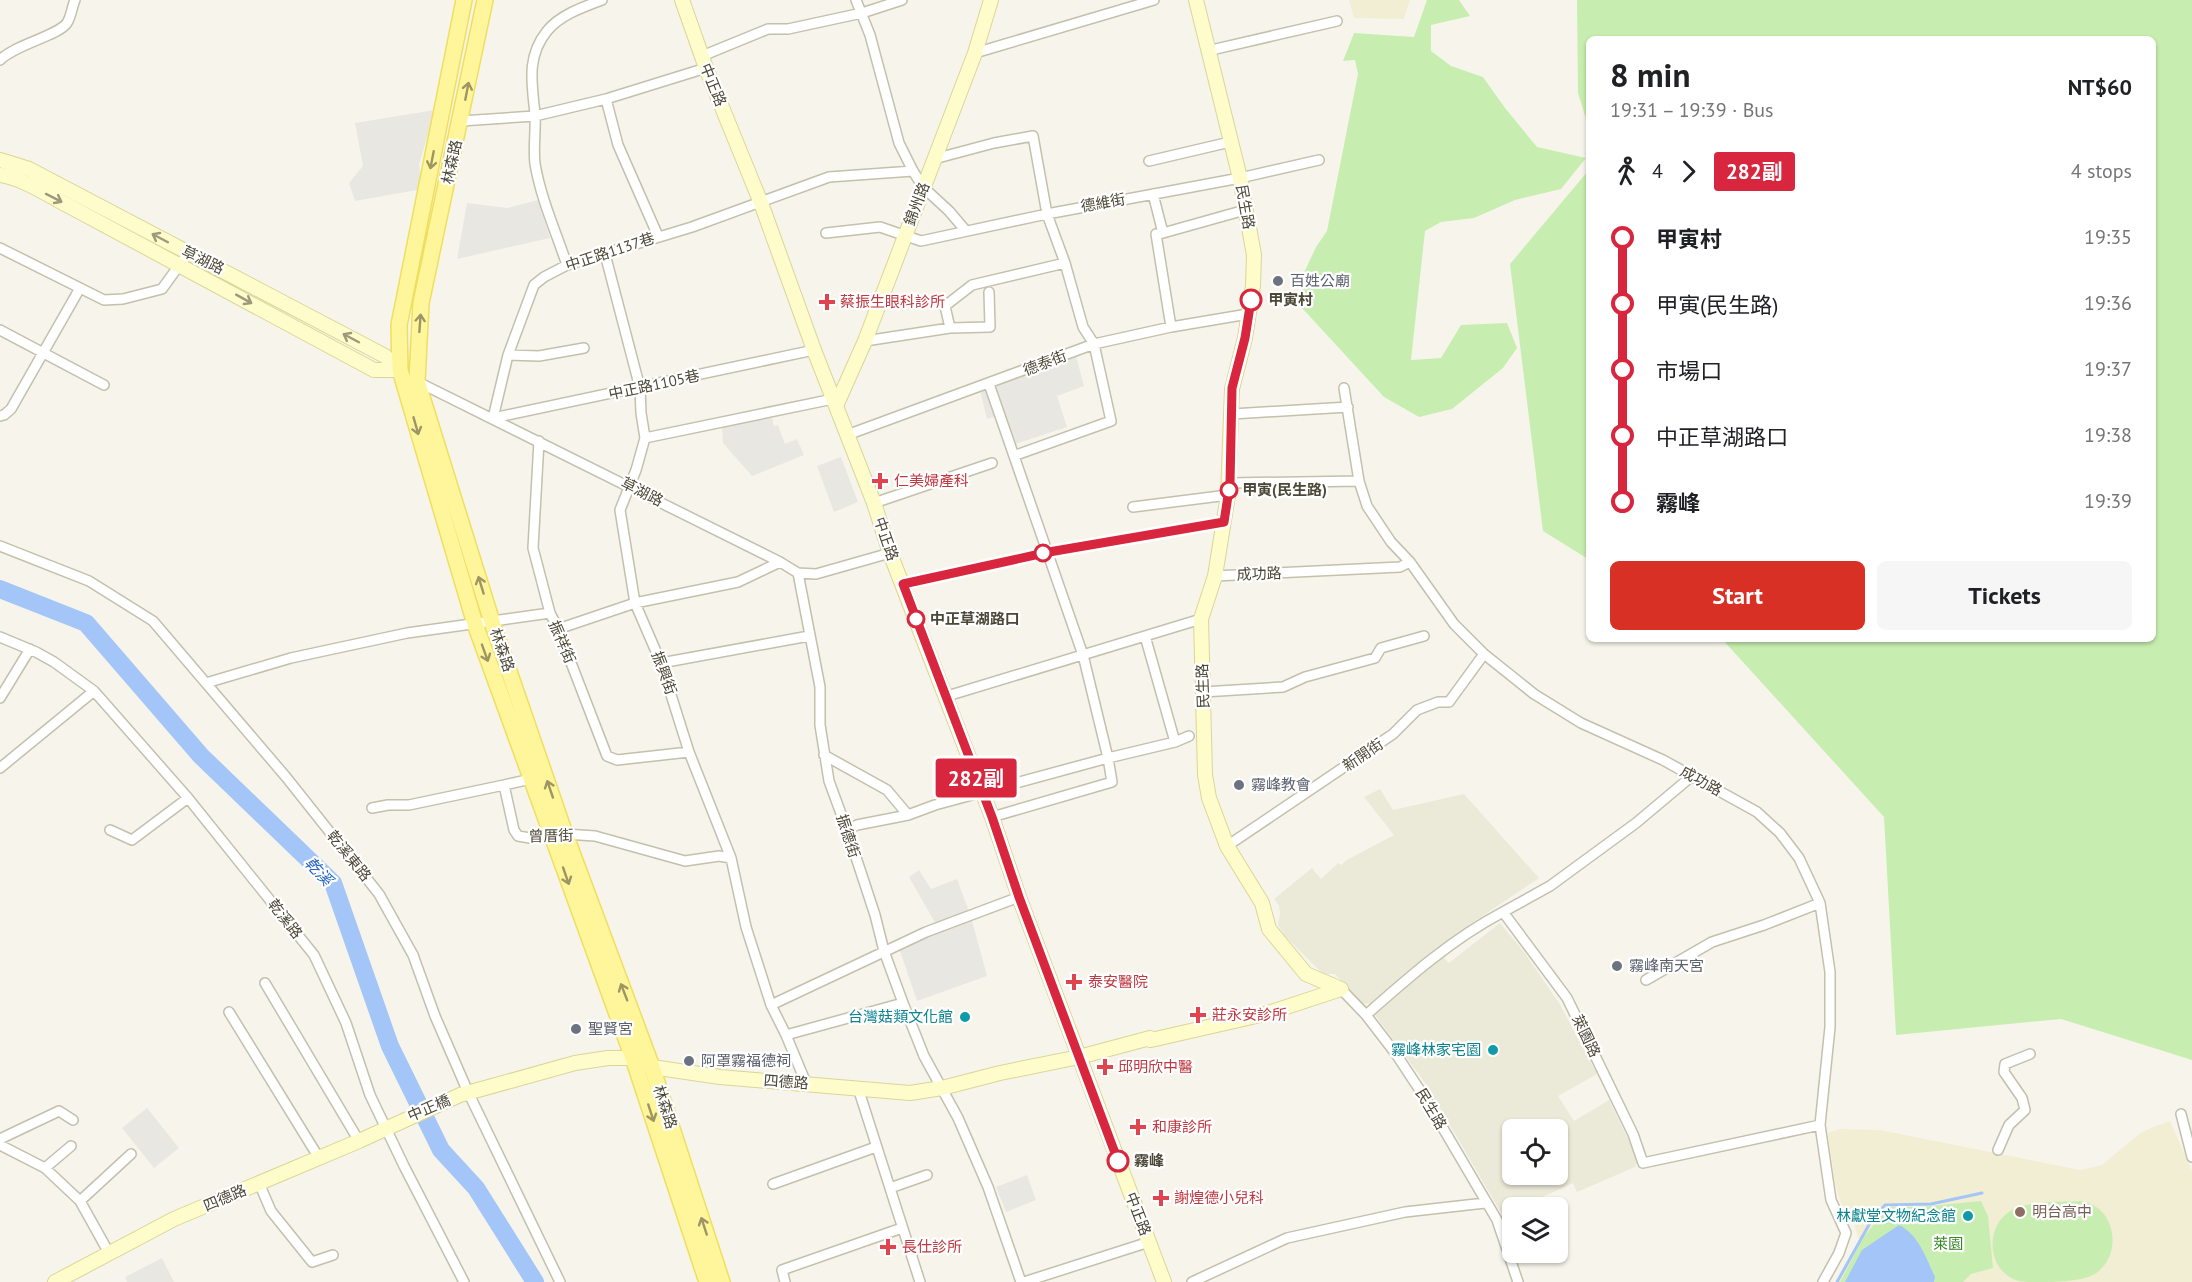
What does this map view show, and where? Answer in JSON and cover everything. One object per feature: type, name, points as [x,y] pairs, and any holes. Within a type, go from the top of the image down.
[{"type":"main road","name":"林森路","points":[[464,0],[399,326],[400,370],[475,624],[531,779],[559,835],[652,1067],[722,1282]]},
{"type":"main road","name":"林森路","points":[[485,0],[422,303],[417,381],[559,835],[706,1282]]},
{"type":"street","points":[[0,60],[9,51],[62,28],[69,21],[75,0]]},
{"type":"street","points":[[567,265],[543,197],[535,163],[535,116],[531,65],[534,53],[546,32],[557,20],[602,0]]},
{"type":"street","name":"中正路","points":[[682,0],[704,62],[761,203],[814,351],[874,503],[890,553],[992,817],[1019,897],[1164,1282]]},
{"type":"street","points":[[856,0],[870,35],[900,143],[913,171],[923,187],[950,211],[966,231]]},
{"type":"street","points":[[461,122],[535,116],[606,99],[704,62],[768,29],[788,29],[902,0]]},
{"type":"street","name":"錦州路","points":[[835,402],[865,341],[975,53],[991,0]]},
{"type":"street","points":[[975,53],[1154,0]]},
{"type":"street","name":"民生路","points":[[1196,0],[1240,178],[1254,255],[1253,286],[1245,338],[1232,388],[1229,489],[1215,576],[1201,619],[1205,775],[1209,798],[1227,846],[1262,903],[1269,929],[1306,974],[1341,989],[1366,1015],[1396,1054],[1427,1101],[1497,1220],[1518,1282]]},
{"type":"street","points":[[1207,51],[1337,21]]},
{"type":"street","points":[[606,99],[618,145],[658,236]]},
{"type":"street","points":[[934,159],[1033,136],[1047,213],[1065,263],[1083,327],[1094,344],[1111,421],[1016,456]]},
{"type":"street","points":[[1149,161],[1230,142]]},
{"type":"street","name":"草湖路","points":[[0,160],[29,169],[374,370],[400,370],[417,381],[798,573]]},
{"type":"street","name":"德維街","points":[[826,233],[880,227],[921,241],[1047,213],[1240,178],[1319,160]]},
{"type":"street","name":"中正路1137巷","points":[[493,418],[508,355],[534,285],[544,277],[567,265],[692,227],[829,177],[913,171]]},
{"type":"street","name":"草湖路","points":[[0,175],[8,176],[184,258]]},
{"type":"street","points":[[1153,194],[1163,232]]},
{"type":"street","points":[[1171,327],[1156,234],[1245,210]]},
{"type":"street","points":[[0,249],[104,300],[123,299],[162,289],[184,258]]},
{"type":"street","name":"振興街","points":[[605,254],[640,388],[645,438],[636,470],[620,510],[635,603],[661,663],[689,752],[731,858],[746,927],[771,1005],[806,1083]]},
{"type":"street","points":[[950,328],[945,306],[972,285],[1065,263]]},
{"type":"street","points":[[0,416],[11,409],[80,288]]},
{"type":"street","points":[[865,341],[950,328],[990,327],[989,291]]},
{"type":"street","name":"德泰街","points":[[847,435],[1094,344],[1171,327],[1248,314]]},
{"type":"street","points":[[0,330],[104,385]]},
{"type":"street","points":[[508,355],[539,356],[584,348]]},
{"type":"street","name":"中正路1105巷","points":[[493,418],[814,351]]},
{"type":"street","points":[[989,384],[1016,456],[1083,655],[1112,782],[992,817]]},
{"type":"street","points":[[1344,388],[1359,482],[1367,506],[1391,542],[1410,562]]},
{"type":"street","points":[[645,438],[835,402]]},
{"type":"street","points":[[1232,414],[1348,407]]},
{"type":"street","name":"振祥街","points":[[539,441],[533,548],[550,613],[607,756],[617,760],[689,752]]},
{"type":"street","points":[[874,503],[992,463]]},
{"type":"street","points":[[1132,507],[1229,489],[1359,482]]},
{"type":"street","points":[[903,584],[1049,552],[1224,522]]},
{"type":"street","name":"乾溪東路","points":[[0,546],[89,581],[153,621],[286,777],[379,894],[413,955],[464,1094],[560,1282]]},
{"type":"street","points":[[798,573],[816,574],[890,553]]},
{"type":"street","points":[[558,629],[635,603],[738,582],[780,562]]},
{"type":"street","name":"成功路","points":[[1215,576],[1400,567],[1410,562],[1454,624],[1484,654],[1534,694],[1581,723],[1663,760],[1757,812],[1780,833],[1799,858],[1820,903],[1832,994],[1820,1125],[1830,1200],[1846,1233],[1839,1253],[1823,1282]]},
{"type":"street","name":"振德街","points":[[798,573],[820,687],[820,725],[829,781],[903,1003],[924,1056],[942,1088],[988,1187],[1023,1282]]},
{"type":"street","points":[[206,683],[314,653],[407,633],[550,613]]},
{"type":"street","points":[[944,697],[1201,619]]},
{"type":"street","points":[[661,663],[809,636]]},
{"type":"street","points":[[1146,636],[1174,742]]},
{"type":"street","points":[[1203,692],[1283,687],[1305,677],[1375,658],[1381,648],[1424,636]]},
{"type":"street","name":"乾溪路","points":[[0,637],[54,662],[94,691],[188,798],[314,955],[346,1023],[370,1095],[392,1125],[464,1282]]},
{"type":"street","points":[[0,698],[30,649]]},
{"type":"street","name":"新開街","points":[[1227,846],[1393,734],[1418,710],[1438,702],[1449,702],[1484,654]]},
{"type":"street","points":[[0,768],[94,691]]},
{"type":"street","points":[[847,830],[857,825],[908,815],[1190,736]]},
{"type":"street","points":[[824,755],[887,790],[908,815]]},
{"type":"street","points":[[1366,1015],[1408,978],[1471,929],[1550,886],[1636,823],[1692,776]]},
{"type":"street","points":[[372,808],[408,805],[531,779]]},
{"type":"street","name":"曾厝街","points":[[504,785],[514,830],[518,836],[530,838],[559,835],[595,836],[685,861],[719,856],[731,858]]},
{"type":"street","points":[[110,830],[132,840],[188,798]]},
{"type":"street","points":[[771,1005],[884,951],[956,920],[1019,897]]},
{"type":"street","points":[[1646,980],[1712,942],[1820,903]]},
{"type":"street","name":"萊園路","points":[[1503,912],[1567,998],[1633,1134],[1643,1163],[1820,1125]]},
{"type":"street","points":[[265,982],[359,1141]]},
{"type":"street","points":[[1079,1057],[1150,1038],[1152,1040],[1265,1014],[1341,989]]},
{"type":"street","points":[[786,1035],[903,1003]]},
{"type":"street","points":[[229,1012],[318,1158]]},
{"type":"street","points":[[1998,1150],[2009,1125],[2025,1110],[2022,1098],[2004,1072],[2005,1064],[2030,1054]]},
{"type":"street","name":"四德路","points":[[464,1094],[575,1063],[608,1058],[633,1058],[652,1067],[720,1077],[910,1093],[1079,1057]]},
{"type":"street","points":[[858,1088],[920,1282]]},
{"type":"street","name":"中正橋","points":[[392,1125],[464,1094]]},
{"type":"street","points":[[0,1139],[59,1111],[73,1120]]},
{"type":"street","points":[[2181,1114],[2192,1157]]},
{"type":"street","name":"四德路","points":[[56,1282],[174,1219],[392,1125]]},
{"type":"street","points":[[0,1144],[45,1168],[80,1201],[109,1253]]},
{"type":"street","points":[[45,1168],[71,1146]]},
{"type":"street","points":[[773,1184],[876,1147]]},
{"type":"street","points":[[80,1201],[130,1154]]},
{"type":"street","points":[[890,1188],[927,1175]]},
{"type":"street","points":[[260,1183],[271,1211],[312,1262],[333,1255]]},
{"type":"street","points":[[1191,1282],[1287,1238],[1405,1212],[1485,1203]]},
{"type":"street","points":[[785,1282],[782,1270],[902,1228]]},
{"type":"street","points":[[1023,1282],[1149,1242]]},
{"type":"shaded area","points":[[1349,0],[1410,0],[1404,19],[1354,18]]},
{"type":"shaded area","points":[[435,110],[419,165],[423,189],[355,201],[349,183],[363,166],[355,123]]},
{"type":"shaded area","points":[[538,200],[550,238],[457,259],[467,203],[507,208]]},
{"type":"shaded area","points":[[1075,352],[1084,386],[1057,396],[1067,427],[1009,446],[998,416],[987,419],[980,390]]},
{"type":"shaded area","points":[[771,413],[774,426],[778,425],[785,444],[797,439],[804,455],[752,476],[723,443],[722,425]]},
{"type":"shaded area","points":[[841,457],[858,502],[834,512],[817,466]]},
{"type":"shaded area","points":[[1380,789],[1393,810],[1464,794],[1539,878],[1469,925],[1373,1003],[1363,1004],[1335,974],[1323,974],[1285,936],[1278,925],[1279,905],[1274,899],[1312,868],[1321,879],[1338,863],[1341,865],[1394,835],[1364,797]]},
{"type":"shaded area","points":[[919,870],[931,889],[957,879],[971,917],[987,976],[917,1001],[897,942],[937,926],[909,877]]},
{"type":"shaded area","name":"霧峰林家宅園","points":[[1500,923],[1524,952],[1559,1003],[1597,1074],[1558,1096],[1574,1121],[1609,1100],[1638,1160],[1635,1167],[1577,1192],[1573,1183],[1543,1197],[1502,1197],[1502,1214],[1426,1084],[1375,1015],[1442,956],[1449,963]]},
{"type":"shaded area","points":[[147,1108],[179,1148],[154,1168],[122,1128]]},
{"type":"shaded area","name":"明台高中","points":[[2170,1121],[2192,1171],[2192,1282],[1838,1282],[1859,1240],[1854,1224],[1840,1201],[1828,1133],[1840,1129],[1880,1130],[2080,1170],[2102,1165],[2139,1134]]},
{"type":"shaded area","points":[[1027,1175],[1036,1200],[1006,1212],[996,1187]]},
{"type":"shaded area","points":[[162,1258],[174,1282],[127,1282],[125,1277]]},
{"type":"green space","points":[[1427,0],[1459,0],[1470,16],[1431,25],[1431,51],[1451,66],[1483,77],[1537,147],[1586,158],[1561,189],[1515,200],[1474,218],[1441,222],[1425,231],[1411,360],[1441,358],[1461,325],[1507,323],[1517,348],[1503,368],[1452,409],[1419,417],[1384,397],[1302,308],[1302,277],[1316,247],[1327,231],[1358,74],[1355,60],[1343,61],[1354,33],[1414,37]]},
{"type":"green space","points":[[1577,0],[2192,0],[2192,1060],[2061,1019],[1896,1035],[1884,817],[1725,642],[2156,642],[2156,36],[1586,36],[1586,119],[1578,93]]},
{"type":"green space","points":[[1586,173],[1586,558],[1543,531],[1510,264]]},
{"type":"green space","name":"萊園","points":[[1981,1201],[1988,1216],[1993,1268],[1971,1274],[1963,1282],[1840,1282],[1864,1237],[1887,1207],[1921,1207]]},
{"type":"green space","points":[[2080,1201],[2102,1211],[2112,1232],[2110,1255],[2104,1266],[2095,1274],[2067,1281],[2026,1282],[2008,1276],[2000,1268],[1995,1259],[1993,1237],[2003,1217],[2012,1210],[2026,1205]]},
{"type":"water","points":[[1899,1225],[1917,1241],[1935,1277],[1934,1282],[1845,1282],[1862,1250]]},
{"type":"waterway","name":"乾溪","points":[[0,589],[86,623],[201,756],[333,883],[390,1046],[441,1150],[476,1188],[535,1282]]},
{"type":"waterway","points":[[1837,1282],[1870,1223],[1885,1205],[1931,1204],[1982,1193]]},
{"type":"bus line","name":"282副","points":[[1118,1161],[1019,897],[992,817],[944,697],[903,584],[1049,552],[1224,522],[1230,483],[1232,388],[1245,338],[1251,300]]},
{"type":"place","name":"百姓公廟","points":[[1278,281]]},
{"type":"place","name":"甲寅村","points":[[1251,300]]},
{"type":"place","name":"蔡振生眼科診所","points":[[827,302]]},
{"type":"place","name":"仁美婦產科","points":[[880,481]]},
{"type":"place","name":"甲寅(民生路)","points":[[1229,490]]},
{"type":"place","name":"中正草湖路口","points":[[916,619]]},
{"type":"place","name":"霧峰教會","points":[[1239,785]]},
{"type":"place","name":"霧峰南天宮","points":[[1617,966]]},
{"type":"place","name":"泰安醫院","points":[[1074,982]]},
{"type":"place","name":"莊永安診所","points":[[1198,1015]]},
{"type":"place","name":"台灣菇類文化館","points":[[965,1017]]},
{"type":"place","name":"聖賢宮","points":[[576,1029]]},
{"type":"place","name":"霧峰林家宅園","points":[[1493,1050]]},
{"type":"place","name":"阿罩霧福德祠","points":[[689,1061]]},
{"type":"place","name":"邱明欣中醫","points":[[1105,1067]]},
{"type":"place","name":"和康診所","points":[[1138,1127]]},
{"type":"place","name":"霧峰","points":[[1118,1161]]},
{"type":"place","name":"謝煌德小兒科","points":[[1161,1198]]},
{"type":"place","name":"明台高中","points":[[2020,1212]]},
{"type":"place","name":"林獻堂文物紀念館","points":[[1968,1216]]},
{"type":"place","name":"長仕診所","points":[[888,1247]]}]
